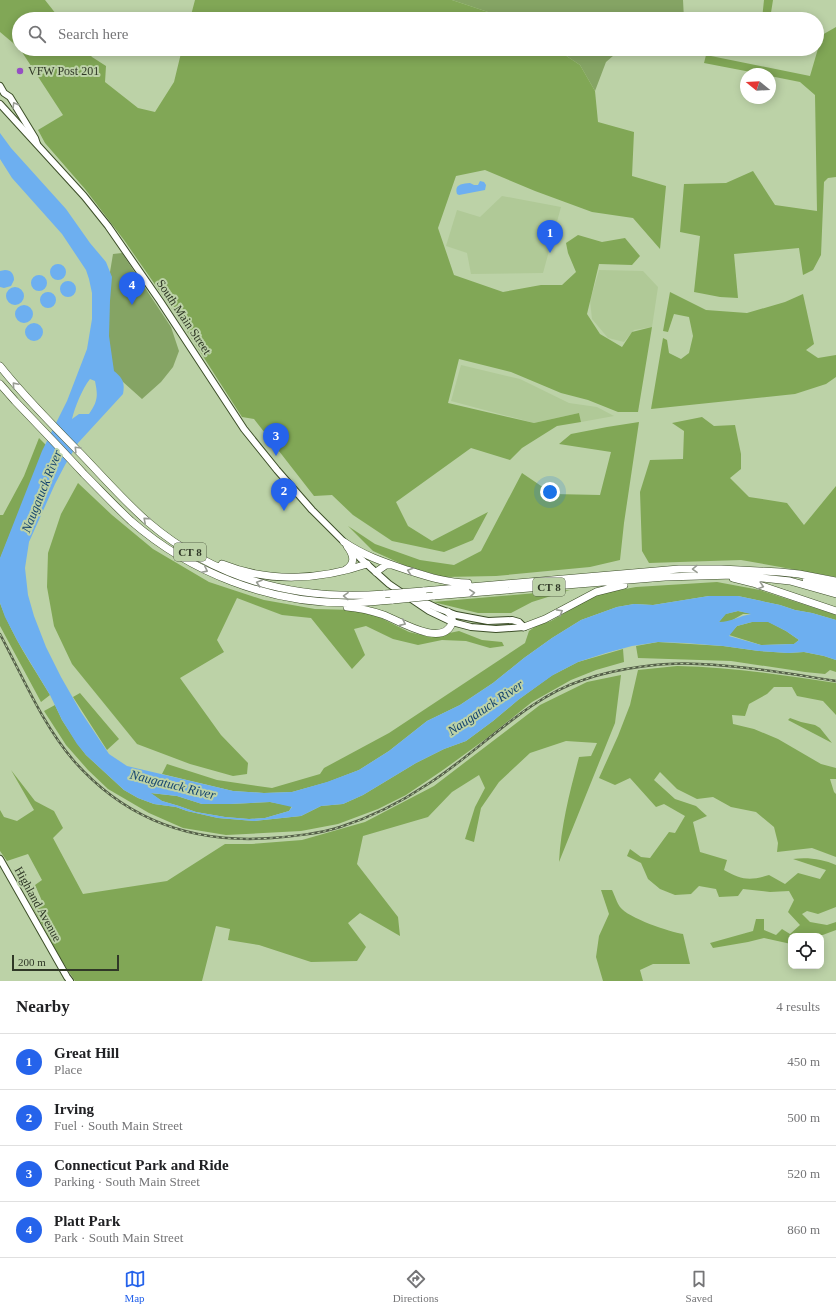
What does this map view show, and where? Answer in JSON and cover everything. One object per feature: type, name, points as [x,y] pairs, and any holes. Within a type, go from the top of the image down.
[{"type":"highway","name":"CT 8","points":[[0,366],[104,478],[138,513],[158,530],[178,545],[212,564],[235,575],[265,585],[290,591],[322,595],[348,596],[679,569],[748,570],[801,578],[836,587]]},
{"type":"highway","name":"CT 8","points":[[0,384],[97,487],[142,530],[184,559],[208,572],[256,590],[296,599],[348,603],[665,577],[734,575],[790,581],[836,594]]},
{"type":"highway","points":[[158,530],[214,561],[248,572],[271,576],[316,576],[367,564]]},
{"type":"highway","points":[[338,572],[347,569],[352,563],[352,553],[344,542]]},
{"type":"highway","points":[[344,542],[365,555],[428,577],[449,582],[517,583]]},
{"type":"highway","points":[[376,572],[386,565],[392,565]]},
{"type":"highway","points":[[748,570],[799,574],[836,581]]},
{"type":"highway","points":[[709,575],[753,583],[836,611]]},
{"type":"highway","points":[[524,627],[545,619],[590,595],[603,590],[665,577]]},
{"type":"highway","points":[[296,599],[318,604],[354,607],[372,611],[430,634],[449,628],[452,622],[452,616],[448,612]]},
{"type":"main road","points":[[0,86],[4,93],[10,97],[36,139],[37,144]]},
{"type":"main road","points":[[0,104],[4,93]]},
{"type":"main road","name":"South Main Street","points":[[0,104],[84,196],[108,226],[174,322],[244,429],[312,510],[376,572]]},
{"type":"main road","points":[[376,572],[420,600],[448,612],[480,620],[516,620],[524,627]]},
{"type":"main road","points":[[376,572],[394,588],[417,604],[452,622],[471,627],[488,629],[524,627]]},
{"type":"main road","name":"Highland Avenue","points":[[0,859],[70,981]]},
{"type":"shaded area","points":[[0,0],[45,0],[54,12],[12,12],[12,42],[0,32]]},
{"type":"shaded area","points":[[195,0],[452,0],[488,12],[192,12]]},
{"type":"shaded area","points":[[452,0],[683,0],[684,12],[488,12]]},
{"type":"shaded area","points":[[764,0],[773,0],[771,12],[763,12]]},
{"type":"shaded area","points":[[836,27],[836,177],[828,178],[824,182],[821,255],[813,270],[803,275],[799,248],[734,254],[738,298],[720,297],[694,292],[700,236],[680,232],[684,184],[726,183],[753,171],[775,205],[817,211],[815,95],[800,82],[776,77],[776,69],[810,76],[816,56],[824,56],[824,34]]},
{"type":"shaded area","points":[[25,56],[91,56],[106,66],[105,82],[138,108],[155,112],[174,82],[180,56],[566,56],[580,65],[595,91],[598,122],[634,132],[632,176],[666,186],[660,249],[633,218],[592,212],[535,191],[485,170],[456,176],[438,228],[454,275],[503,292],[541,285],[562,285],[576,272],[568,253],[566,243],[578,235],[602,242],[625,238],[640,256],[632,265],[599,264],[587,314],[600,334],[622,347],[632,332],[652,327],[638,412],[618,412],[588,400],[561,393],[511,372],[459,359],[448,403],[534,423],[579,413],[581,422],[557,426],[522,448],[510,460],[471,448],[396,502],[408,526],[432,541],[488,512],[473,540],[444,552],[392,541],[353,515],[332,495],[314,496],[254,419],[242,417],[179,319],[124,240],[85,189],[45,143],[38,130],[63,115]]},
{"type":"shaded area","points":[[566,56],[613,56],[606,62],[595,91],[580,65]]},
{"type":"shaded area","points":[[706,56],[770,68],[740,68],[740,70],[704,63]]},
{"type":"shaded area","points":[[502,196],[561,207],[543,273],[471,274],[467,253],[446,246],[457,210],[480,217]]},
{"type":"shaded area","points":[[122,253],[171,327],[179,351],[173,367],[161,382],[142,399],[113,373],[107,352],[108,284],[113,254]]},
{"type":"shaded area","points":[[599,270],[643,271],[658,287],[652,327],[634,330],[624,342],[608,338],[592,319],[590,301]]},
{"type":"shaded area","points":[[670,292],[706,310],[747,313],[785,302],[803,294],[814,344],[806,350],[818,358],[836,355],[836,377],[826,384],[795,394],[651,409],[663,338],[667,340],[669,353],[681,359],[689,353],[693,336],[689,317],[674,314],[668,332],[663,331]]},
{"type":"shaded area","points":[[461,365],[520,379],[569,403],[597,407],[614,416],[581,422],[579,413],[534,423],[451,401]]},
{"type":"shaded area","points":[[702,417],[714,426],[735,425],[741,454],[741,469],[730,478],[749,497],[787,503],[804,525],[836,486],[836,577],[741,560],[649,563],[642,551],[640,492],[650,460],[683,459],[684,431],[672,423]]},
{"type":"shaded area","points":[[639,422],[620,560],[590,567],[496,576],[444,577],[406,566],[373,551],[348,526],[375,544],[420,560],[454,565],[481,551],[522,473],[553,494],[600,495],[611,452],[559,444],[571,434]]},
{"type":"shaded area","points":[[39,438],[46,445],[0,559],[0,515],[3,515],[24,476]]},
{"type":"shaded area","points":[[78,483],[112,515],[153,549],[209,582],[264,600],[315,609],[353,610],[379,617],[409,632],[430,637],[459,631],[482,640],[502,642],[504,646],[490,648],[466,641],[442,640],[418,645],[393,639],[366,626],[354,629],[365,655],[352,669],[311,618],[282,615],[237,598],[217,640],[224,652],[180,678],[221,735],[248,763],[247,774],[233,776],[190,764],[137,744],[72,664],[54,626],[47,587],[48,553],[61,514]]},
{"type":"shaded area","points":[[717,582],[760,590],[836,615],[836,620],[780,605],[738,596],[709,596],[653,605],[634,604],[617,607],[581,620],[552,638],[493,683],[460,705],[427,721],[389,751],[359,770],[328,782],[292,792],[264,793],[233,791],[162,774],[167,764],[217,780],[272,788],[320,774],[324,768],[389,733],[525,643],[529,631],[536,626],[551,621],[587,600],[603,593],[636,587]]},
{"type":"shaded area","points":[[570,590],[532,602],[511,613],[478,613],[433,602]]},
{"type":"shaded area","points":[[0,603],[16,639],[50,695],[41,702],[0,626]]},
{"type":"shaded area","points":[[738,611],[753,614],[743,614],[729,622],[719,622],[725,614]]},
{"type":"shaded area","points":[[752,622],[769,622],[799,640],[794,644],[761,645],[729,635],[737,626]]},
{"type":"shaded area","points":[[658,642],[723,646],[788,653],[804,652],[836,660],[836,672],[830,670],[825,674],[805,672],[731,661],[638,658],[636,646]]},
{"type":"shaded area","points":[[623,649],[624,662],[596,670],[571,680],[532,702],[487,738],[406,795],[378,809],[338,824],[301,831],[226,835],[183,828],[149,813],[108,789],[88,770],[66,745],[44,711],[55,705],[62,720],[86,755],[124,790],[138,798],[154,804],[176,807],[218,818],[254,821],[301,816],[321,806],[343,804],[363,795],[416,763],[444,749],[466,741],[551,676],[578,662]]},
{"type":"shaded area","points":[[677,666],[697,667],[776,674],[836,683],[836,715],[823,701],[797,696],[792,687],[774,687],[767,694],[749,704],[745,716],[732,715],[733,724],[754,729],[778,739],[821,764],[836,768],[836,779],[830,779],[836,794],[836,857],[812,848],[777,852],[778,843],[774,827],[756,812],[731,807],[713,797],[697,799],[677,789],[660,772],[654,780],[675,799],[696,806],[707,816],[693,822],[700,852],[727,860],[724,870],[736,876],[751,879],[769,875],[785,884],[798,873],[820,879],[826,870],[793,859],[815,859],[836,865],[836,907],[818,914],[807,911],[802,914],[810,922],[827,925],[836,922],[836,930],[824,934],[824,933],[791,933],[800,925],[788,912],[794,900],[789,891],[770,892],[743,889],[738,896],[719,897],[716,889],[699,886],[691,894],[675,895],[660,889],[648,879],[641,863],[627,856],[630,849],[641,857],[650,858],[669,832],[675,833],[685,816],[664,804],[656,807],[630,778],[615,785],[599,778],[630,705],[638,670]]},
{"type":"shaded area","points":[[621,675],[615,723],[559,862],[564,821],[579,757],[591,756],[597,743],[566,741],[530,753],[499,782],[481,808],[474,842],[465,839],[475,807],[485,788],[479,775],[452,792],[428,817],[363,836],[357,864],[398,917],[400,936],[360,913],[348,923],[366,947],[357,961],[311,962],[259,945],[228,940],[230,929],[216,926],[202,981],[75,981],[60,958],[31,904],[42,901],[35,885],[42,880],[28,854],[7,861],[0,851],[0,810],[4,817],[17,821],[34,810],[11,770],[35,801],[54,811],[63,828],[53,838],[83,894],[167,881],[225,844],[252,844],[302,840],[365,822],[434,786],[540,705],[587,682]]},
{"type":"shaded area","points":[[80,693],[119,739],[107,750],[73,697]]},
{"type":"shaded area","points":[[790,718],[815,725],[820,728],[832,743],[788,720]]},
{"type":"shaded area","points":[[150,793],[177,796],[202,804],[270,802],[292,806],[289,811],[265,818],[249,819],[225,817],[196,812],[162,801]]},
{"type":"shaded area","points":[[601,890],[612,890],[620,907],[631,916],[659,927],[683,934],[690,964],[653,964],[640,970],[643,981],[603,981],[596,957],[599,936],[609,914]]},
{"type":"shaded area","points":[[756,919],[764,919],[764,930],[776,935],[782,929],[788,933],[788,943],[764,938],[713,948],[710,943],[753,931]]},
{"type":"water","name":"Naugatuck River","points":[[0,133],[11,148],[66,209],[90,243],[106,262],[112,277],[109,336],[114,371],[123,381],[123,394],[78,443],[65,465],[29,542],[25,568],[28,595],[34,616],[46,647],[61,677],[81,712],[109,754],[127,766],[233,791],[264,793],[292,792],[327,782],[359,770],[389,751],[427,721],[460,705],[493,683],[552,638],[581,620],[617,607],[634,604],[653,605],[709,596],[738,596],[812,613],[836,620],[836,660],[804,652],[788,653],[723,646],[658,642],[632,646],[606,653],[578,662],[553,675],[518,700],[466,741],[444,749],[416,763],[363,795],[343,804],[321,806],[301,816],[254,821],[218,818],[176,807],[154,804],[138,798],[124,790],[86,755],[77,744],[18,642],[5,617],[0,603],[0,558],[42,451],[67,401],[87,349],[92,319],[92,293],[86,270],[62,234],[12,178],[0,159]],"holes":[[[90,379],[95,381],[97,391],[96,402],[89,414],[79,414],[72,419],[84,388]],[[738,611],[751,614],[719,622],[726,614]],[[752,622],[768,622],[786,631],[799,640],[794,644],[761,645],[729,636],[737,626]],[[151,793],[177,796],[202,804],[270,802],[292,807],[289,811],[265,818],[249,819],[196,812],[162,801]]]},
{"type":"water","points":[[480,181],[484,182],[486,185],[485,190],[459,195],[457,194],[456,191],[459,185],[470,183],[478,185]]},
{"type":"water","points":[[55,264],[61,264],[66,269],[64,278],[61,280],[55,280],[50,275],[50,269]]},
{"type":"water","points":[[5,270],[12,273],[14,280],[11,286],[4,288],[0,287],[0,271]]},
{"type":"water","points":[[36,275],[42,275],[47,280],[45,289],[42,291],[36,291],[31,286],[31,280]]},
{"type":"water","points":[[65,281],[71,281],[76,286],[74,295],[71,297],[65,297],[60,292],[60,286]]},
{"type":"water","points":[[11,287],[19,287],[24,292],[22,303],[19,305],[11,305],[6,300],[6,292]]},
{"type":"water","points":[[45,292],[51,292],[56,297],[54,306],[51,308],[45,308],[40,303],[40,297]]},
{"type":"water","points":[[20,305],[28,305],[33,310],[31,321],[28,323],[20,323],[15,318],[15,310]]},
{"type":"water","points":[[30,323],[38,323],[43,328],[41,339],[38,341],[30,341],[25,336],[25,328]]},
{"type":"railway","points":[[0,634],[52,732],[74,761],[95,782],[116,799],[139,813],[164,824],[189,832],[216,837],[243,839],[272,838],[315,833],[340,827],[375,814],[407,797],[447,771],[522,712],[542,699],[562,688],[611,672],[656,665],[716,665],[751,668],[836,681]]},
{"type":"place","name":"VFW Post 201","points":[[20,71]]},
{"type":"place","name":"Great Hill","points":[[550,253]]},
{"type":"place","name":"Platt Park","points":[[132,305]]},
{"type":"place","name":"Connecticut Park and Ride","points":[[276,456]]},
{"type":"place","name":"Irving","points":[[284,511]]}]
